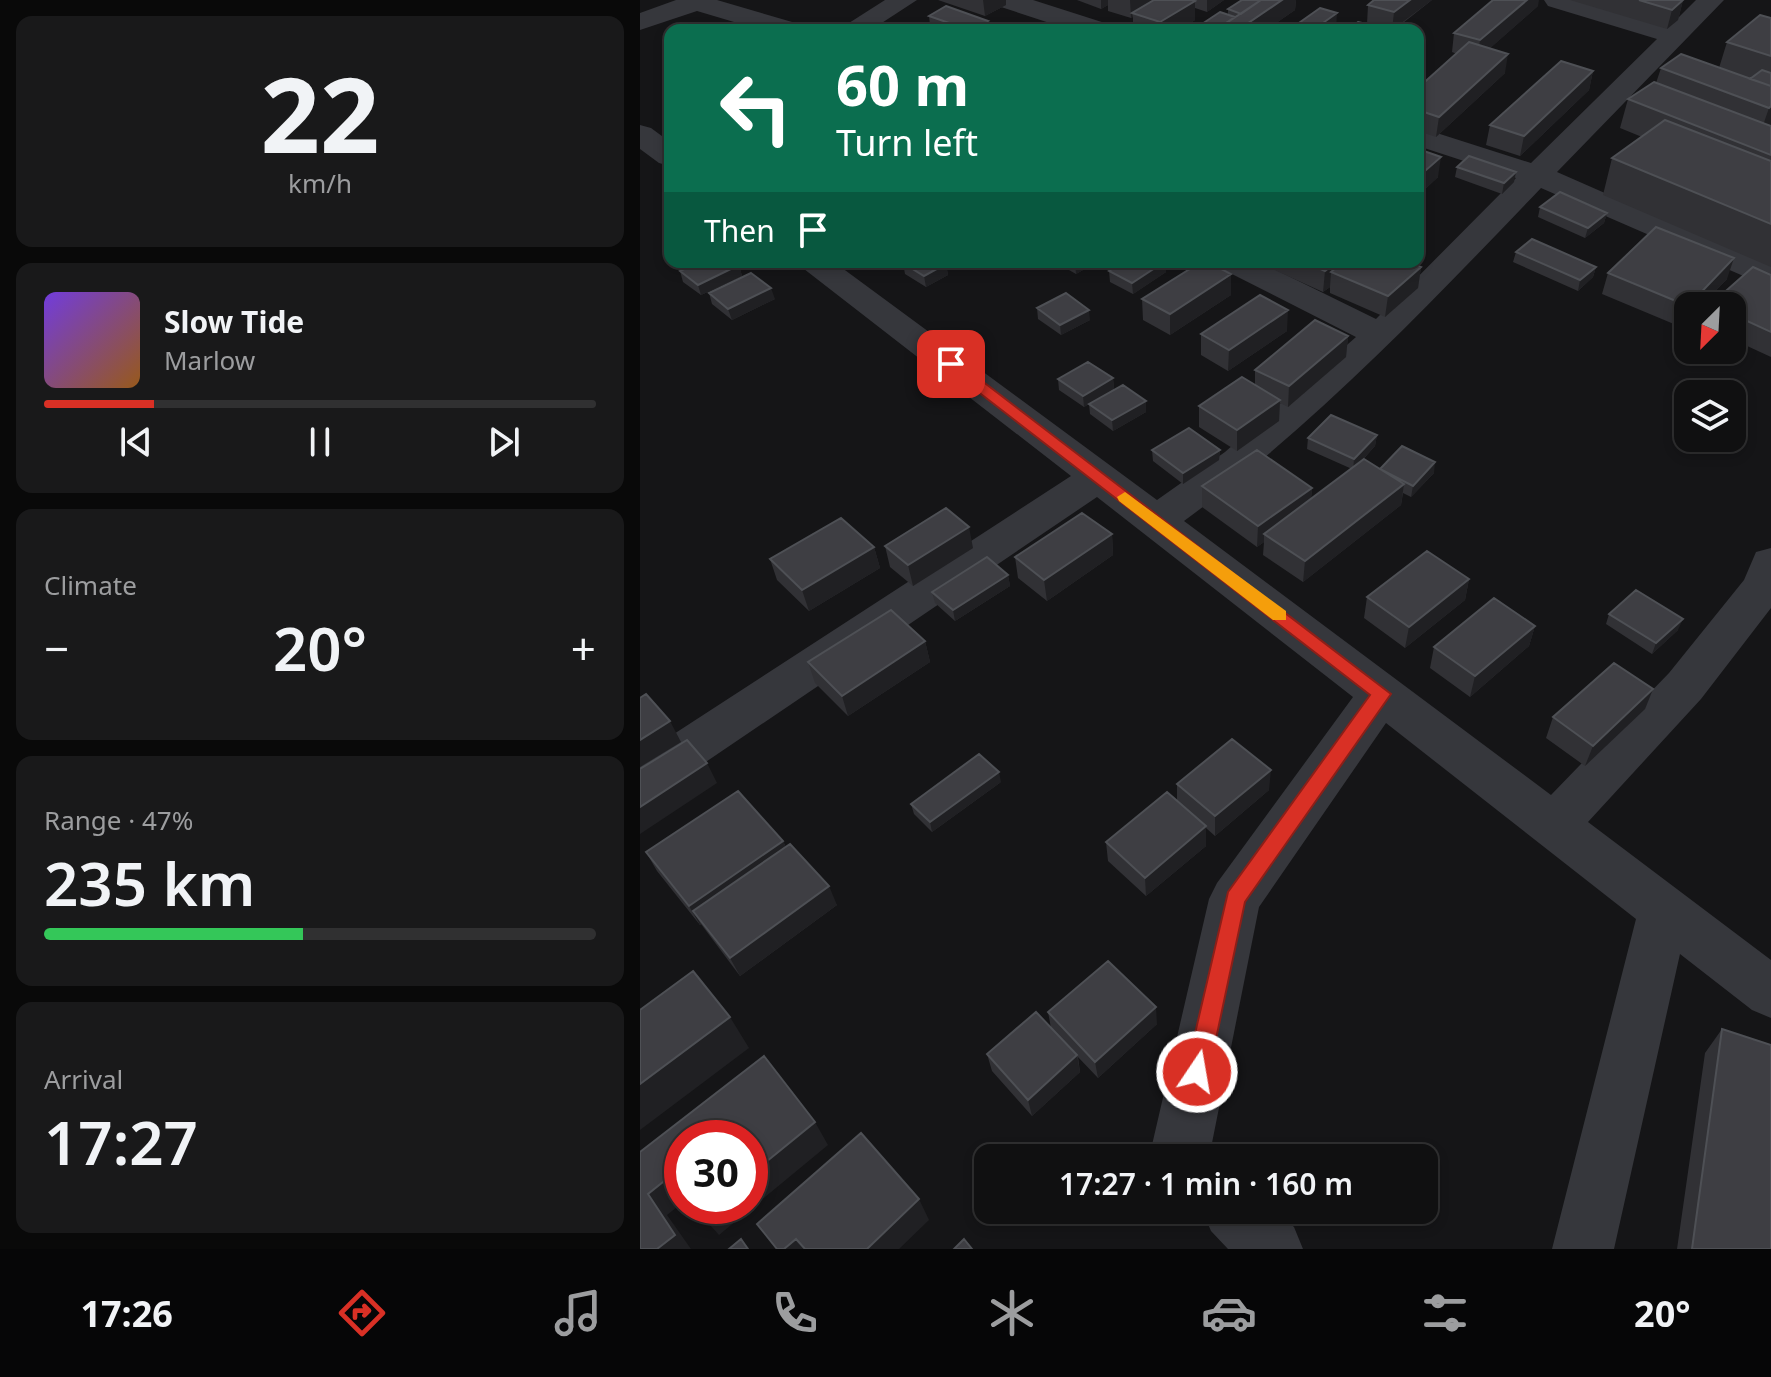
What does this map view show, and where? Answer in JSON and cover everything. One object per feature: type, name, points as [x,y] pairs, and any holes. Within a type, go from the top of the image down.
[{"type":"street","points":[[862,24],[904,0]]},
{"type":"street","points":[[1007,0],[1048,5],[1086,24]]},
{"type":"street","points":[[1557,0],[1675,49]]},
{"type":"street","points":[[1156,521],[1239,461],[1380,335],[1537,175],[1675,49],[1711,0]]},
{"type":"street","points":[[640,22],[699,1],[770,24]]},
{"type":"street","points":[[1020,24],[1048,5]]},
{"type":"street","points":[[640,134],[664,152]]},
{"type":"street","points":[[1424,138],[1537,175],[1771,278]]},
{"type":"street","points":[[820,268],[1771,992]]},
{"type":"street","points":[[1246,268],[1380,335]]},
{"type":"street","points":[[640,781],[1098,477]]},
{"type":"street","points":[[1554,825],[1685,686],[1764,586],[1771,563]]},
{"type":"street","points":[[1182,1144],[1235,899],[1381,694]]},
{"type":"street","points":[[1583,1249],[1664,910]]},
{"type":"street","points":[[1246,1224],[1272,1249]]},
{"type":"building","points":[[1154,0],[1195,1],[1160,22],[1132,13]]},
{"type":"building","points":[[1242,0],[1261,0],[1241,14],[1228,9]]},
{"type":"building","points":[[1261,0],[1282,0],[1247,24],[1225,24]]},
{"type":"building","points":[[1374,0],[1410,0],[1394,12],[1368,5]]},
{"type":"building","points":[[1493,0],[1527,0],[1480,40],[1454,33]]},
{"type":"building","points":[[1639,0],[1683,0],[1672,10]]},
{"type":"building","points":[[946,6],[988,21],[983,24],[952,24],[929,16]]},
{"type":"building","points":[[1320,8],[1337,13],[1321,24],[1297,24]]},
{"type":"building","points":[[1220,12],[1235,17],[1224,24],[1202,24]]},
{"type":"building","points":[[1760,15],[1771,18],[1771,56],[1727,42]]},
{"type":"building","points":[[1469,42],[1508,54],[1439,117],[1424,112],[1424,83]]},
{"type":"building","points":[[1681,54],[1771,86],[1771,106],[1769,108],[1661,68]]},
{"type":"building","points":[[1561,61],[1593,71],[1524,136],[1490,125]]},
{"type":"building","points":[[1762,70],[1771,73],[1771,86],[1750,79]]},
{"type":"building","points":[[1654,82],[1771,126],[1771,155],[1628,99]]},
{"type":"building","points":[[1665,120],[1771,161],[1771,224],[1612,158]]},
{"type":"building","points":[[1424,151],[1441,157],[1425,171]]},
{"type":"building","points":[[1469,156],[1516,172],[1504,183],[1457,167]]},
{"type":"building","points":[[1560,192],[1607,213],[1588,228],[1540,207]]},
{"type":"building","points":[[1656,227],[1734,258],[1701,292],[1674,292],[1674,300],[1608,273]]},
{"type":"building","points":[[1532,239],[1596,267],[1580,280],[1516,252]]},
{"type":"building","points":[[1753,267],[1771,275],[1771,332],[1746,320],[1746,292],[1725,292]]},
{"type":"building","points":[[686,268],[733,268],[698,285],[680,271]]},
{"type":"building","points":[[911,268],[939,268],[924,276]]},
{"type":"building","points":[[1114,268],[1155,268],[1132,283],[1109,271]]},
{"type":"building","points":[[1191,268],[1220,268],[1231,274],[1170,314],[1142,299]]},
{"type":"building","points":[[1336,268],[1420,268],[1388,296],[1331,272]]},
{"type":"building","points":[[751,273],[771,288],[728,309],[709,293]]},
{"type":"building","points":[[1066,293],[1089,310],[1060,325],[1037,308]]},
{"type":"building","points":[[1260,295],[1288,310],[1229,350],[1201,334]]},
{"type":"building","points":[[1315,320],[1348,336],[1289,386],[1255,370]]},
{"type":"building","points":[[1088,362],[1113,378],[1083,396],[1058,379]]},
{"type":"building","points":[[1242,377],[1280,400],[1237,430],[1199,406]]},
{"type":"building","points":[[1123,385],[1146,401],[1112,420],[1089,404]]},
{"type":"building","points":[[1331,415],[1377,435],[1354,459],[1308,438]]},
{"type":"building","points":[[1189,428],[1220,450],[1183,473],[1152,450]]},
{"type":"building","points":[[1402,446],[1435,462],[1413,486],[1380,469]]},
{"type":"building","points":[[1257,450],[1312,488],[1258,526],[1202,486]]},
{"type":"building","points":[[1364,459],[1404,484],[1305,561],[1264,534]]},
{"type":"building","points":[[946,508],[969,527],[908,565],[885,546]]},
{"type":"building","points":[[1082,513],[1112,534],[1044,580],[1015,557]]},
{"type":"building","points":[[841,518],[874,547],[802,590],[770,559]]},
{"type":"building","points":[[1427,551],[1469,579],[1409,627],[1367,597]]},
{"type":"building","points":[[987,557],[1008,575],[953,610],[932,592]]},
{"type":"building","points":[[1636,590],[1683,619],[1656,643],[1609,614]]},
{"type":"building","points":[[1494,598],[1535,626],[1475,676],[1434,647]]},
{"type":"building","points":[[891,610],[925,641],[842,696],[808,662]]},
{"type":"building","points":[[1614,663],[1653,689],[1593,746],[1553,717]]},
{"type":"building","points":[[646,694],[670,721],[640,740],[640,698]]},
{"type":"building","points":[[1232,739],[1271,770],[1215,816],[1177,784]]},
{"type":"building","points":[[687,740],[707,763],[640,807],[640,769]]},
{"type":"building","points":[[979,754],[999,772],[930,822],[911,804]]},
{"type":"building","points":[[738,791],[783,841],[689,906],[646,852]]},
{"type":"building","points":[[1167,792],[1206,826],[1145,878],[1106,842]]},
{"type":"building","points":[[790,844],[829,886],[730,958],[693,911]]},
{"type":"building","points":[[1108,961],[1156,1007],[1095,1062],[1048,1012]]},
{"type":"building","points":[[693,971],[730,1017],[640,1084],[640,1010]]},
{"type":"building","points":[[1036,1012],[1077,1055],[1028,1100],[987,1054]]},
{"type":"building","points":[[1722,1029],[1771,1045],[1771,1249],[1692,1249]]},
{"type":"building","points":[[764,1056],[815,1122],[768,1160],[768,1120],[681,1120]]},
{"type":"building","points":[[664,1133],[664,1181],[648,1194],[664,1218],[664,1224],[668,1224],[675,1235],[657,1249],[640,1249],[640,1152]]},
{"type":"building","points":[[861,1133],[919,1199],[867,1249],[805,1249],[796,1239],[784,1249],[777,1249],[757,1224],[768,1224],[768,1214]]},
{"type":"building","points":[[741,1239],[748,1249],[729,1249]]},
{"type":"building","points":[[964,1239],[972,1249],[954,1249]]},
{"type":"slow traffic","points":[[1125,497],[1279,616]]},
{"type":"route","points":[[951,364],[1381,694],[1235,899],[1197,1072]]}]
